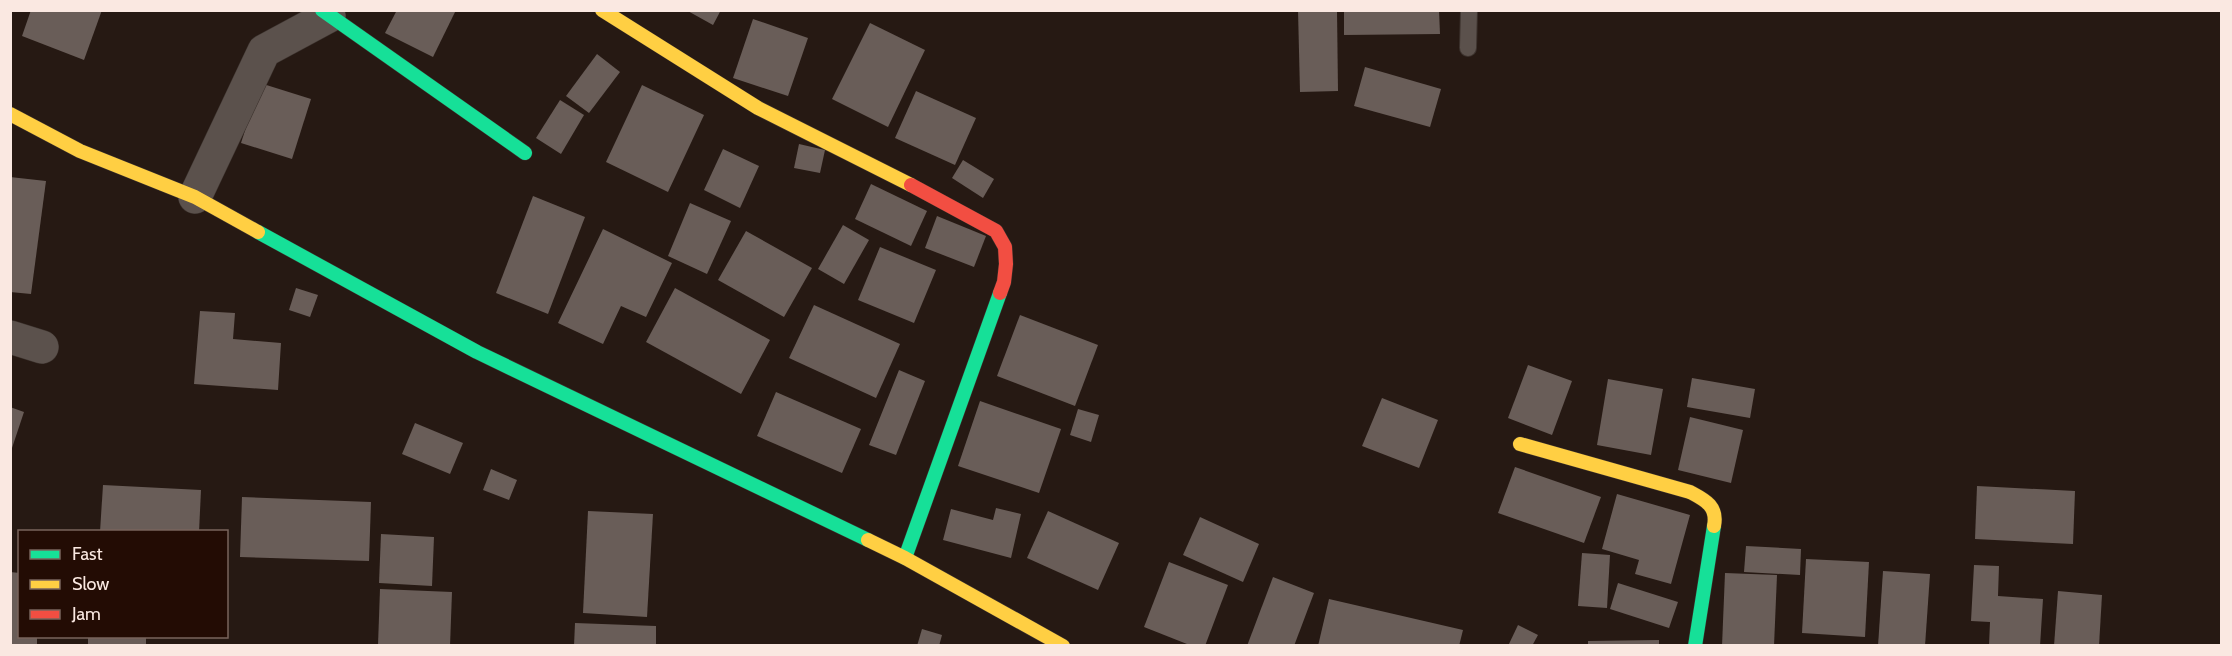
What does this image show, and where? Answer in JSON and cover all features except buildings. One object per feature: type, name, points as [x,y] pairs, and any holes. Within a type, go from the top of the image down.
[{"type":"street","points":[[602,10],[758,108],[960,210],[996,231],[1005,247],[1004,282],[905,558]]},
{"type":"street","points":[[195,197],[264,51],[326,13],[525,153]]},
{"type":"street","points":[[10,114],[80,151],[195,197],[477,352],[905,558],[1063,645]]},
{"type":"street","points":[[10,337],[42,347]]},
{"type":"street","points":[[1520,444],[1690,492],[1708,502],[1716,516],[1695,645]]},
{"type":"lane","points":[[1468,48],[1469,10]]},
{"type":"traffic: fast","points":[[322,10],[525,153]]},
{"type":"traffic: fast","points":[[258,232],[477,352],[868,540]]},
{"type":"traffic: fast","points":[[905,558],[1000,293]]},
{"type":"traffic: fast","points":[[1695,646],[1714,526]]},
{"type":"traffic: slow","points":[[602,10],[758,108],[911,185]]},
{"type":"traffic: slow","points":[[10,114],[80,151],[195,197],[258,232]]},
{"type":"traffic: slow","points":[[1520,444],[1690,492],[1709,504],[1714,513],[1714,526]]},
{"type":"traffic: slow","points":[[868,540],[905,558],[1063,646]]},
{"type":"traffic: jam","points":[[911,185],[996,231],[1005,247],[1006,264],[1000,293]]}]
